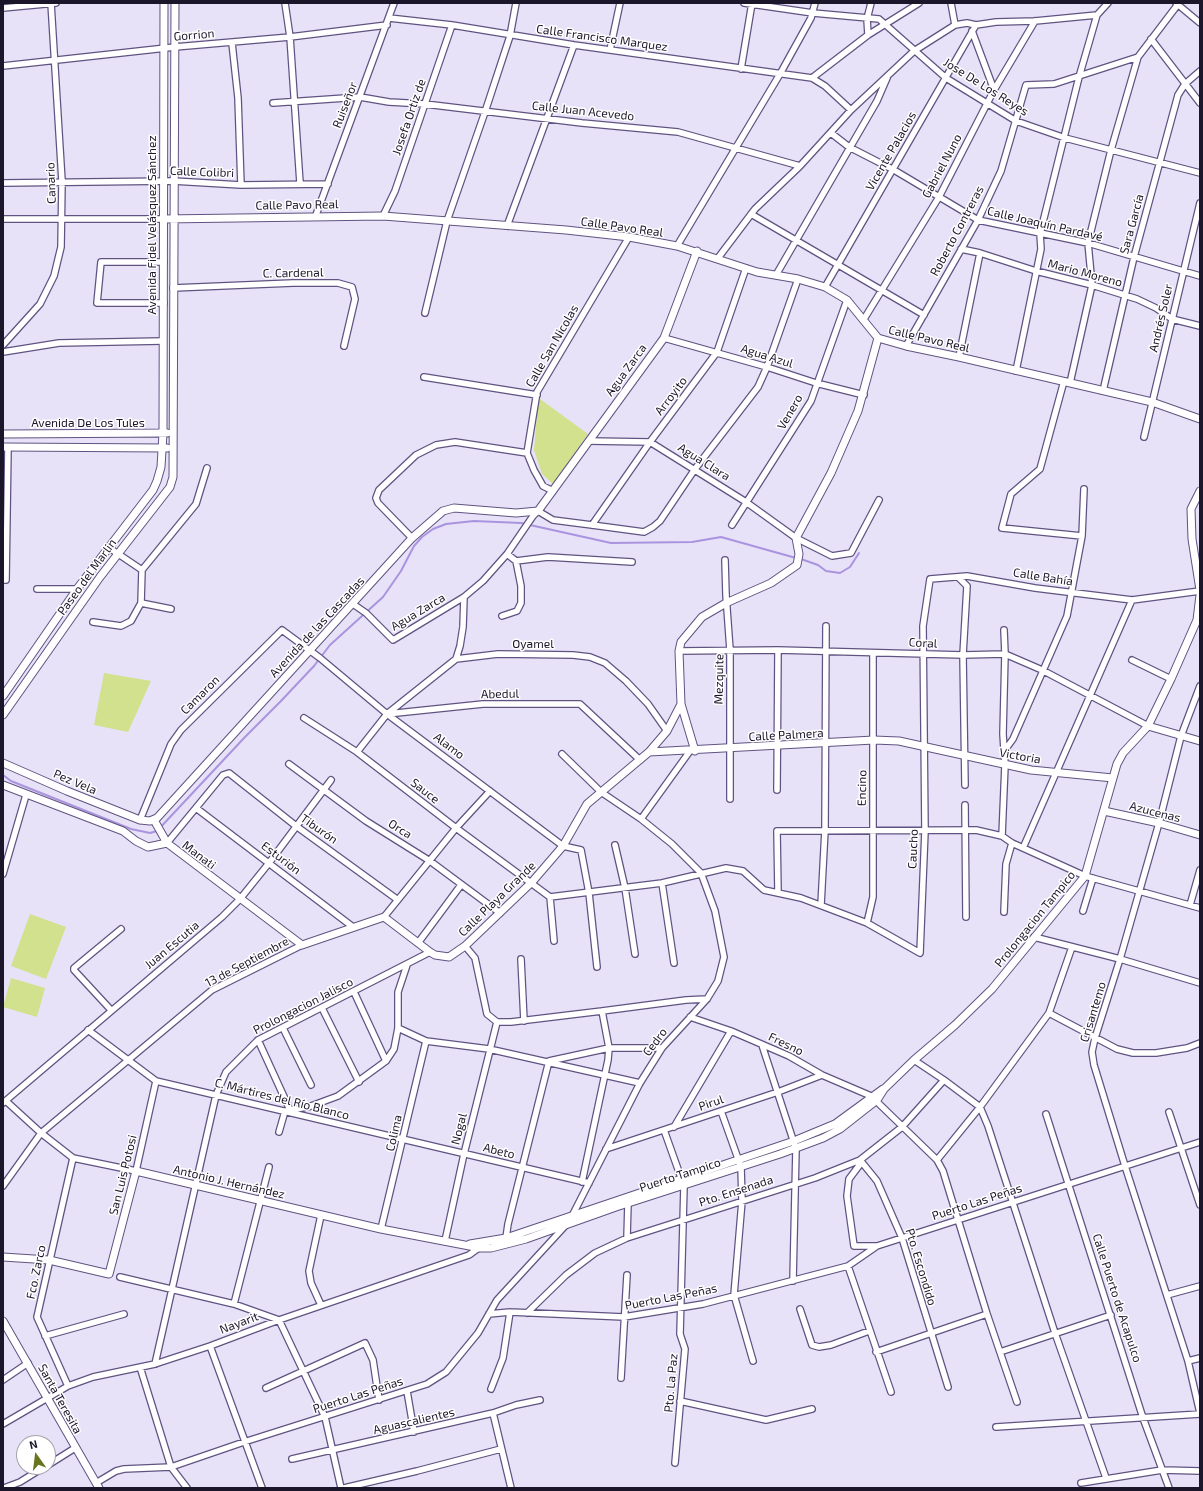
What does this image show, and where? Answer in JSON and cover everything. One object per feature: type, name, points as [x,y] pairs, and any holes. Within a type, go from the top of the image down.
[{"type":"street","points":[[3,8],[53,3]]},
{"type":"street","name":"Canario","points":[[3,345],[40,304],[50,283],[61,247],[62,181],[53,3]]},
{"type":"street","name":"Avenida Fidel Velásquez Sánchez","points":[[163,448],[162,340],[164,302],[164,3]]},
{"type":"street","name":"Avenida Fidel Velásquez Sánchez","points":[[173,448],[175,3]]},
{"type":"street","points":[[285,3],[290,37],[300,183]]},
{"type":"street","name":"Ruiseñor","points":[[316,215],[390,18],[394,3]]},
{"type":"street","points":[[425,313],[447,221],[486,112],[510,36],[516,3]]},
{"type":"street","points":[[610,50],[620,3]]},
{"type":"street","name":"Jose De Los Reyes","points":[[744,3],[813,13],[879,19],[946,78],[988,102],[1016,121],[1065,138],[1200,173]]},
{"type":"street","points":[[677,246],[733,149],[780,74],[813,13],[815,3]]},
{"type":"street","points":[[868,35],[867,19],[871,3]]},
{"type":"street","points":[[851,110],[825,86],[812,78],[868,35],[919,3]]},
{"type":"street","points":[[951,3],[955,25]]},
{"type":"street","points":[[1016,371],[1041,249],[1040,234],[1065,138],[1079,76],[1097,15],[1108,3]]},
{"type":"street","points":[[1082,536],[1002,528],[1011,494],[1040,469],[1067,382],[1092,285],[1088,243],[1111,150],[1138,56],[1178,3],[1200,23]]},
{"type":"street","points":[[741,69],[752,4]]},
{"type":"street","points":[[974,28],[996,22],[1035,21],[1097,15]]},
{"type":"street","name":"Calle Francisco Marquez","points":[[390,18],[452,25],[510,36],[812,78]]},
{"type":"street","name":"Gabriel Nuno","points":[[864,319],[939,197],[994,90],[1035,21]]},
{"type":"street","points":[[718,258],[751,214],[800,166],[851,110],[914,51],[955,25],[967,22],[974,28],[994,90]]},
{"type":"street","name":"Gorrion","points":[[3,66],[165,48],[290,37],[387,25]]},
{"type":"street","name":"Josefa Ortiz de","points":[[383,216],[395,191],[452,25]]},
{"type":"street","name":"Vicente Palacios","points":[[825,287],[837,264],[894,170],[974,28]]},
{"type":"street","points":[[1151,39],[1200,103]]},
{"type":"street","points":[[232,43],[238,98],[241,184]]},
{"type":"street","points":[[507,226],[548,119],[574,45]]},
{"type":"street","points":[[1079,76],[1138,56]]},
{"type":"street","name":"Sara García","points":[[1103,391],[1134,257],[1178,95],[1185,84],[1200,71]]},
{"type":"street","points":[[776,275],[877,101],[888,75]]},
{"type":"street","name":"Roberto Contreras","points":[[906,346],[978,220],[1001,171],[1026,85],[1054,84],[1079,76]]},
{"type":"street","name":"Calle Juan Acevedo","points":[[273,103],[360,97],[389,102],[425,104],[548,119],[678,132],[733,149],[800,166]]},
{"type":"street","name":"Calle Joaquín Pardavé","points":[[831,133],[849,147],[894,170],[978,220],[1088,243],[1200,276]]},
{"type":"street","name":"Calle Colibri","points":[[3,183],[62,181],[173,181],[241,184],[328,184]]},
{"type":"street","name":"Andrés Soler","points":[[1144,437],[1200,203]]},
{"type":"street","points":[[751,214],[924,315]]},
{"type":"street","name":"Calle Pavo Real","points":[[3,219],[174,219],[316,215],[383,216],[629,237],[697,251],[746,268],[798,279],[825,287],[847,300],[878,338],[906,346],[1152,402],[1200,417]]},
{"type":"street","name":"Calle San Nicolas","points":[[527,453],[536,396],[629,237]]},
{"type":"street","name":"Mario Moreno","points":[[961,250],[980,253],[1036,271],[1125,295],[1146,303],[1172,319],[1200,326]]},
{"type":"street","name":"Agua Zarca","points":[[353,604],[366,613],[393,640],[464,597],[483,581],[507,554],[524,528],[553,491],[664,338],[697,251]]},
{"type":"street","points":[[959,357],[980,253]]},
{"type":"street","points":[[164,262],[101,262],[97,303],[164,302]]},
{"type":"street","name":"Arroyito","points":[[592,525],[650,442],[717,352],[746,268]]},
{"type":"street","points":[[536,513],[552,520],[644,532],[660,521],[695,469],[758,387],[767,367],[798,279]]},
{"type":"street","name":"C. Cardenal","points":[[173,288],[308,283],[338,283],[352,287],[355,299],[344,346]]},
{"type":"street","name":"Venero","points":[[732,525],[811,401],[816,383],[847,300]]},
{"type":"street","name":"Agua Azul","points":[[664,338],[717,352],[816,383],[864,395]]},
{"type":"street","points":[[679,651],[682,642],[702,617],[726,603],[771,583],[797,565],[799,554],[796,538],[831,473],[864,395],[878,338]]},
{"type":"street","points":[[3,352],[59,343],[162,340]]},
{"type":"street","points":[[424,378],[536,396]]},
{"type":"street","name":"Avenida De Los Tules","points":[[3,434],[173,434]]},
{"type":"street","points":[[589,441],[650,442]]},
{"type":"street","points":[[412,538],[378,504],[376,498],[379,490],[416,455],[436,445],[455,442],[527,453],[543,486],[553,491]]},
{"type":"street","name":"Agua Clara","points":[[650,442],[746,502],[796,538],[832,556],[851,553],[879,500]]},
{"type":"street","points":[[3,580],[6,580],[6,447]]},
{"type":"street","name":"Avenida De Los Tules","points":[[6,447],[173,448]]},
{"type":"street","name":"Paseo del Marlin","points":[[3,696],[77,589],[153,490],[161,467],[163,448]]},
{"type":"street","name":"Paseo del Marlin","points":[[3,715],[118,553],[170,487],[173,477],[173,448]]},
{"type":"street","points":[[93,622],[121,626],[131,621],[141,604],[142,570],[196,504],[207,468]]},
{"type":"street","points":[[1005,750],[1013,739],[1042,670],[1063,627],[1072,592],[1082,536],[1084,489]]},
{"type":"street","points":[[1200,491],[1191,509],[1192,539],[1200,590]]},
{"type":"street","name":"Avenida de las Cascadas","points":[[154,820],[412,538],[443,511],[454,508],[516,513],[536,513]]},
{"type":"street","points":[[108,547],[142,570]]},
{"type":"street","points":[[502,616],[516,611],[521,603],[521,586],[516,561],[507,554]]},
{"type":"street","points":[[516,561],[548,557],[632,562]]},
{"type":"street","name":"Mezquite","points":[[725,560],[726,603],[730,650],[728,749],[730,800]]},
{"type":"street","points":[[958,576],[967,586],[963,655],[965,785]]},
{"type":"street","name":"Calle Bahía","points":[[923,626],[930,579],[958,576],[979,577],[1035,588],[1132,600],[1200,590]]},
{"type":"street","points":[[37,589],[77,589]]},
{"type":"street","name":"Prolongacion Tampico","points":[[874,1098],[992,989],[1085,876],[1117,764],[1123,753],[1148,726],[1197,620],[1200,595]]},
{"type":"street","points":[[357,752],[387,714],[456,659],[463,627],[464,597]]},
{"type":"street","points":[[1023,848],[1132,600]]},
{"type":"street","points":[[141,604],[171,609]]},
{"type":"street","points":[[821,905],[825,830],[824,744],[826,626]]},
{"type":"street","name":"Caucho","points":[[867,923],[920,953],[925,831],[923,626]]},
{"type":"street","name":"Camaron","points":[[140,820],[171,744],[181,730],[282,630],[309,650]]},
{"type":"street","points":[[1002,836],[1005,765],[1003,734],[1005,654],[1004,630]]},
{"type":"street","points":[[37,646],[47,653]]},
{"type":"street","name":"Alamo","points":[[309,650],[387,714],[563,846],[581,850],[588,893]]},
{"type":"street","points":[[777,790],[776,746],[778,650]]},
{"type":"street","name":"Coral","points":[[679,651],[778,650],[826,653],[963,655],[1005,654],[1042,670],[1148,726]]},
{"type":"street","name":"Calle Playa Grande","points":[[679,651],[681,704],[693,751]]},
{"type":"street","name":"Encino","points":[[867,923],[873,897],[873,653]]},
{"type":"street","name":"Oyamel","points":[[456,659],[498,654],[544,654],[590,657],[606,663],[626,681],[648,704],[667,731]]},
{"type":"street","points":[[1132,660],[1171,679]]},
{"type":"street","name":"Crisantemo","points":[[1200,686],[1181,736],[1159,823],[1092,1052],[1094,1065],[1125,1166],[1188,1361],[1200,1413]]},
{"type":"street","name":"Abedul","points":[[387,714],[483,704],[580,704],[640,760]]},
{"type":"street","name":"Calle Playa Grande","points":[[384,917],[430,952],[449,957],[465,946],[532,882],[563,846],[587,804],[649,752],[667,731],[681,704]]},
{"type":"street","name":"Sauce","points":[[304,718],[357,752],[456,828],[532,882],[550,897]]},
{"type":"street","points":[[1148,726],[1200,741]]},
{"type":"street","name":"Calle Palmera","points":[[649,752],[693,751],[874,740],[900,741],[924,746]]},
{"type":"street","name":"Victoria","points":[[924,746],[965,757],[1005,765],[1057,773],[1113,778]]},
{"type":"street","points":[[641,820],[693,751]]},
{"type":"street","name":"Cedro","points":[[489,1314],[497,1300],[507,1288],[568,1224],[640,1083],[662,1048],[707,999],[718,981],[724,957],[715,911],[701,873],[676,848],[641,820],[601,792],[562,754]]},
{"type":"street","name":"Pez Vela","points":[[3,763],[67,791],[140,820]]},
{"type":"street","name":"Orca","points":[[289,764],[366,821],[430,861],[461,886],[500,913]]},
{"type":"street","name":"Tiburón","points":[[196,808],[223,775],[229,773],[296,826],[398,900]]},
{"type":"street","name":"Juan Escutia","points":[[4,1102],[222,917],[240,900],[331,780]]},
{"type":"street","name":"Manati","points":[[3,785],[122,831],[136,842],[148,847],[167,843],[240,900],[302,945]]},
{"type":"street","points":[[384,917],[456,828],[490,791]]},
{"type":"street","points":[[3,874],[26,795]]},
{"type":"street","points":[[965,805],[966,917]]},
{"type":"street","points":[[140,820],[154,820],[167,843],[196,808]]},
{"type":"street","name":"Esturión","points":[[196,808],[353,927]]},
{"type":"street","name":"Azucenas","points":[[1104,811],[1159,823],[1200,835]]},
{"type":"street","points":[[778,892],[777,831],[976,830],[1002,836],[1012,843],[1085,876],[1200,908]]},
{"type":"street","points":[[1004,912],[1006,864],[1012,843]]},
{"type":"street","points":[[615,845],[625,888],[635,954]]},
{"type":"street","points":[[554,941],[550,897],[662,883],[726,868],[743,871],[764,890],[778,892],[821,905],[867,923]]},
{"type":"street","points":[[1190,905],[1200,870]]},
{"type":"street","points":[[1083,912],[1093,878]]},
{"type":"street","points":[[662,883],[674,963]]},
{"type":"street","points":[[418,943],[461,886]]},
{"type":"street","points":[[588,893],[597,967]]},
{"type":"street","name":"13 de Septiembre","points":[[3,1186],[41,1133],[129,1061],[212,990],[302,945],[384,917]]},
{"type":"street","points":[[111,1010],[74,970],[75,966],[121,929]]},
{"type":"street","points":[[1034,937],[1120,959],[1200,983]]},
{"type":"street","points":[[465,946],[474,958],[487,1014],[497,1022],[524,1021],[686,1000],[707,999]]},
{"type":"street","points":[[937,1160],[980,1107],[1049,1013],[1072,946]]},
{"type":"street","name":"Prolongacion Jalisco","points":[[155,1364],[197,1186],[216,1095],[226,1072],[258,1040],[430,952]]},
{"type":"street","points":[[521,959],[524,1021]]},
{"type":"street","points":[[288,1111],[311,1106],[338,1096],[386,1061],[394,1049],[398,1028],[398,992],[407,965]]},
{"type":"street","points":[[354,992],[386,1061]]},
{"type":"street","points":[[322,1008],[359,1082]]},
{"type":"street","points":[[582,1182],[606,1075],[609,1048],[602,1012]]},
{"type":"street","points":[[1049,1013],[1117,1049],[1133,1053],[1156,1053],[1187,1048],[1200,1043]]},
{"type":"street","name":"Fresno","points":[[690,1017],[731,1031],[789,1056],[822,1076],[874,1098]]},
{"type":"street","name":"Nogal","points":[[445,1241],[489,1048],[497,1022]]},
{"type":"street","points":[[283,1028],[311,1085]]},
{"type":"street","points":[[398,1028],[426,1041],[489,1048],[640,1083]]},
{"type":"street","points":[[88,1030],[156,1081]]},
{"type":"street","points":[[674,1127],[731,1031]]},
{"type":"street","points":[[258,1040],[288,1111],[279,1132]]},
{"type":"street","name":"Colima","points":[[382,1229],[426,1041]]},
{"type":"street","points":[[762,1045],[796,1149],[792,1280]]},
{"type":"street","points":[[549,1061],[609,1048],[662,1048]]},
{"type":"street","points":[[914,1060],[980,1107],[988,1126],[1012,1202],[1106,1478]]},
{"type":"street","points":[[506,1238],[549,1061]]},
{"type":"street","name":"Pirul","points":[[606,1149],[822,1076]]},
{"type":"street","name":"Pto. Ensenada","points":[[528,1313],[566,1275],[596,1253],[627,1238],[860,1162],[902,1127],[944,1080]]},
{"type":"street","name":"C. Mártires del Río Blanco","points":[[156,1081],[288,1111],[403,1140]]},
{"type":"street","name":"San Luis Potosi","points":[[49,1260],[108,1274],[136,1171],[156,1081]]},
{"type":"street","points":[[874,1098],[937,1160],[942,1170],[959,1220],[987,1314],[1017,1402]]},
{"type":"street","name":"Puerto Tampico","points":[[480,1245],[491,1248],[526,1239],[683,1183],[738,1160],[794,1141],[835,1124],[874,1098]]},
{"type":"street","name":"Puerto Tampico","points":[[480,1245],[506,1238],[573,1215],[741,1167],[796,1149],[840,1130],[874,1098]]},
{"type":"street","name":"Antonio J. Hernández","points":[[4,1102],[73,1158],[136,1171],[382,1229],[445,1241],[480,1245]]},
{"type":"street","points":[[721,1111],[741,1167],[742,1201],[734,1295],[753,1361]]},
{"type":"street","points":[[1169,1112],[1200,1205]]},
{"type":"street","name":"Calle Puerto de Acapulco","points":[[1046,1114],[1070,1185],[1143,1418],[1169,1488]]},
{"type":"street","points":[[664,1130],[683,1183]]},
{"type":"street","name":"Abeto","points":[[403,1140],[523,1169],[589,1183]]},
{"type":"street","name":"Puerto Las Peñas","points":[[98,1485],[120,1470],[172,1467],[244,1442],[427,1384],[446,1372],[478,1333],[489,1314],[510,1312],[624,1317],[682,1307],[734,1295],[848,1266],[877,1246],[1200,1142]]},
{"type":"street","name":"Fco. Zarco","points":[[68,1386],[37,1317],[73,1158]]},
{"type":"street","points":[[860,1162],[849,1180],[847,1196],[854,1246],[877,1246]]},
{"type":"street","name":"Pto. Escondido","points":[[860,1162],[877,1181],[902,1238],[930,1333],[948,1387]]},
{"type":"street","points":[[234,1304],[260,1200],[270,1167]]},
{"type":"street","name":"Pto. La Paz","points":[[675,1463],[685,1350],[680,1334],[684,1219],[683,1183]]},
{"type":"street","points":[[627,1238],[628,1203]]},
{"type":"street","points":[[321,1215],[310,1271],[311,1283],[321,1306]]},
{"type":"street","name":"Nayarit","points":[[3,1424],[68,1386],[93,1377],[155,1364],[210,1346],[279,1320],[469,1255],[480,1245]]},
{"type":"street","points":[[3,1257],[49,1260]]},
{"type":"street","points":[[848,1266],[890,1392]]},
{"type":"street","points":[[621,1378],[627,1275]]},
{"type":"street","points":[[120,1276],[234,1304],[279,1320],[325,1417],[342,1488],[417,1472],[501,1449]]},
{"type":"street","points":[[1167,1295],[1200,1286]]},
{"type":"street","points":[[800,1309],[812,1345],[819,1347],[830,1345],[869,1331]]},
{"type":"street","points":[[491,1389],[503,1358],[510,1312]]},
{"type":"street","points":[[45,1336],[124,1314]]},
{"type":"street","points":[[876,1352],[987,1314]]},
{"type":"street","points":[[1000,1352],[1110,1315]]},
{"type":"street","name":"Santa Teresita","points":[[3,1321],[6,1332],[28,1363],[75,1448],[98,1485]]},
{"type":"street","points":[[266,1388],[365,1343],[373,1360],[379,1400]]},
{"type":"street","points":[[210,1346],[262,1488]]},
{"type":"street","points":[[1188,1361],[1200,1358]]},
{"type":"street","points":[[3,1380],[28,1363]]},
{"type":"street","points":[[140,1367],[172,1467],[187,1488]]},
{"type":"street","points":[[407,1390],[414,1432]]},
{"type":"street","name":"Aguascalientes","points":[[292,1459],[334,1451],[414,1432],[540,1400]]},
{"type":"street","points":[[680,1401],[766,1420],[812,1409]]},
{"type":"street","points":[[493,1413],[511,1488]]},
{"type":"street","points":[[996,1427],[1200,1413]]},
{"type":"street","points":[[56,1460],[75,1448]]},
{"type":"street","points":[[1081,1483],[1162,1470],[1200,1471]]},
{"type":"street","points":[[4,1488],[20,1482],[31,1475]]},
{"type":"green space","points":[[540,399],[588,434],[553,484],[542,474],[534,450],[538,403]]},
{"type":"green space","points":[[104,673],[151,681],[128,732],[94,725]]},
{"type":"green space","points":[[30,914],[66,927],[46,979],[11,966]]},
{"type":"green space","points":[[11,978],[45,988],[37,1017],[3,1007]]},
{"type":"waterway","points":[[3,775],[11,781],[131,829],[150,833],[157,831],[314,666],[330,645],[383,597],[401,571],[414,546],[422,537],[433,529],[446,524],[474,521],[521,523],[611,543],[692,542],[721,537],[796,558]]},
{"type":"waterway","points":[[801,559],[818,565],[826,571],[840,573],[850,567],[859,553]]}]
